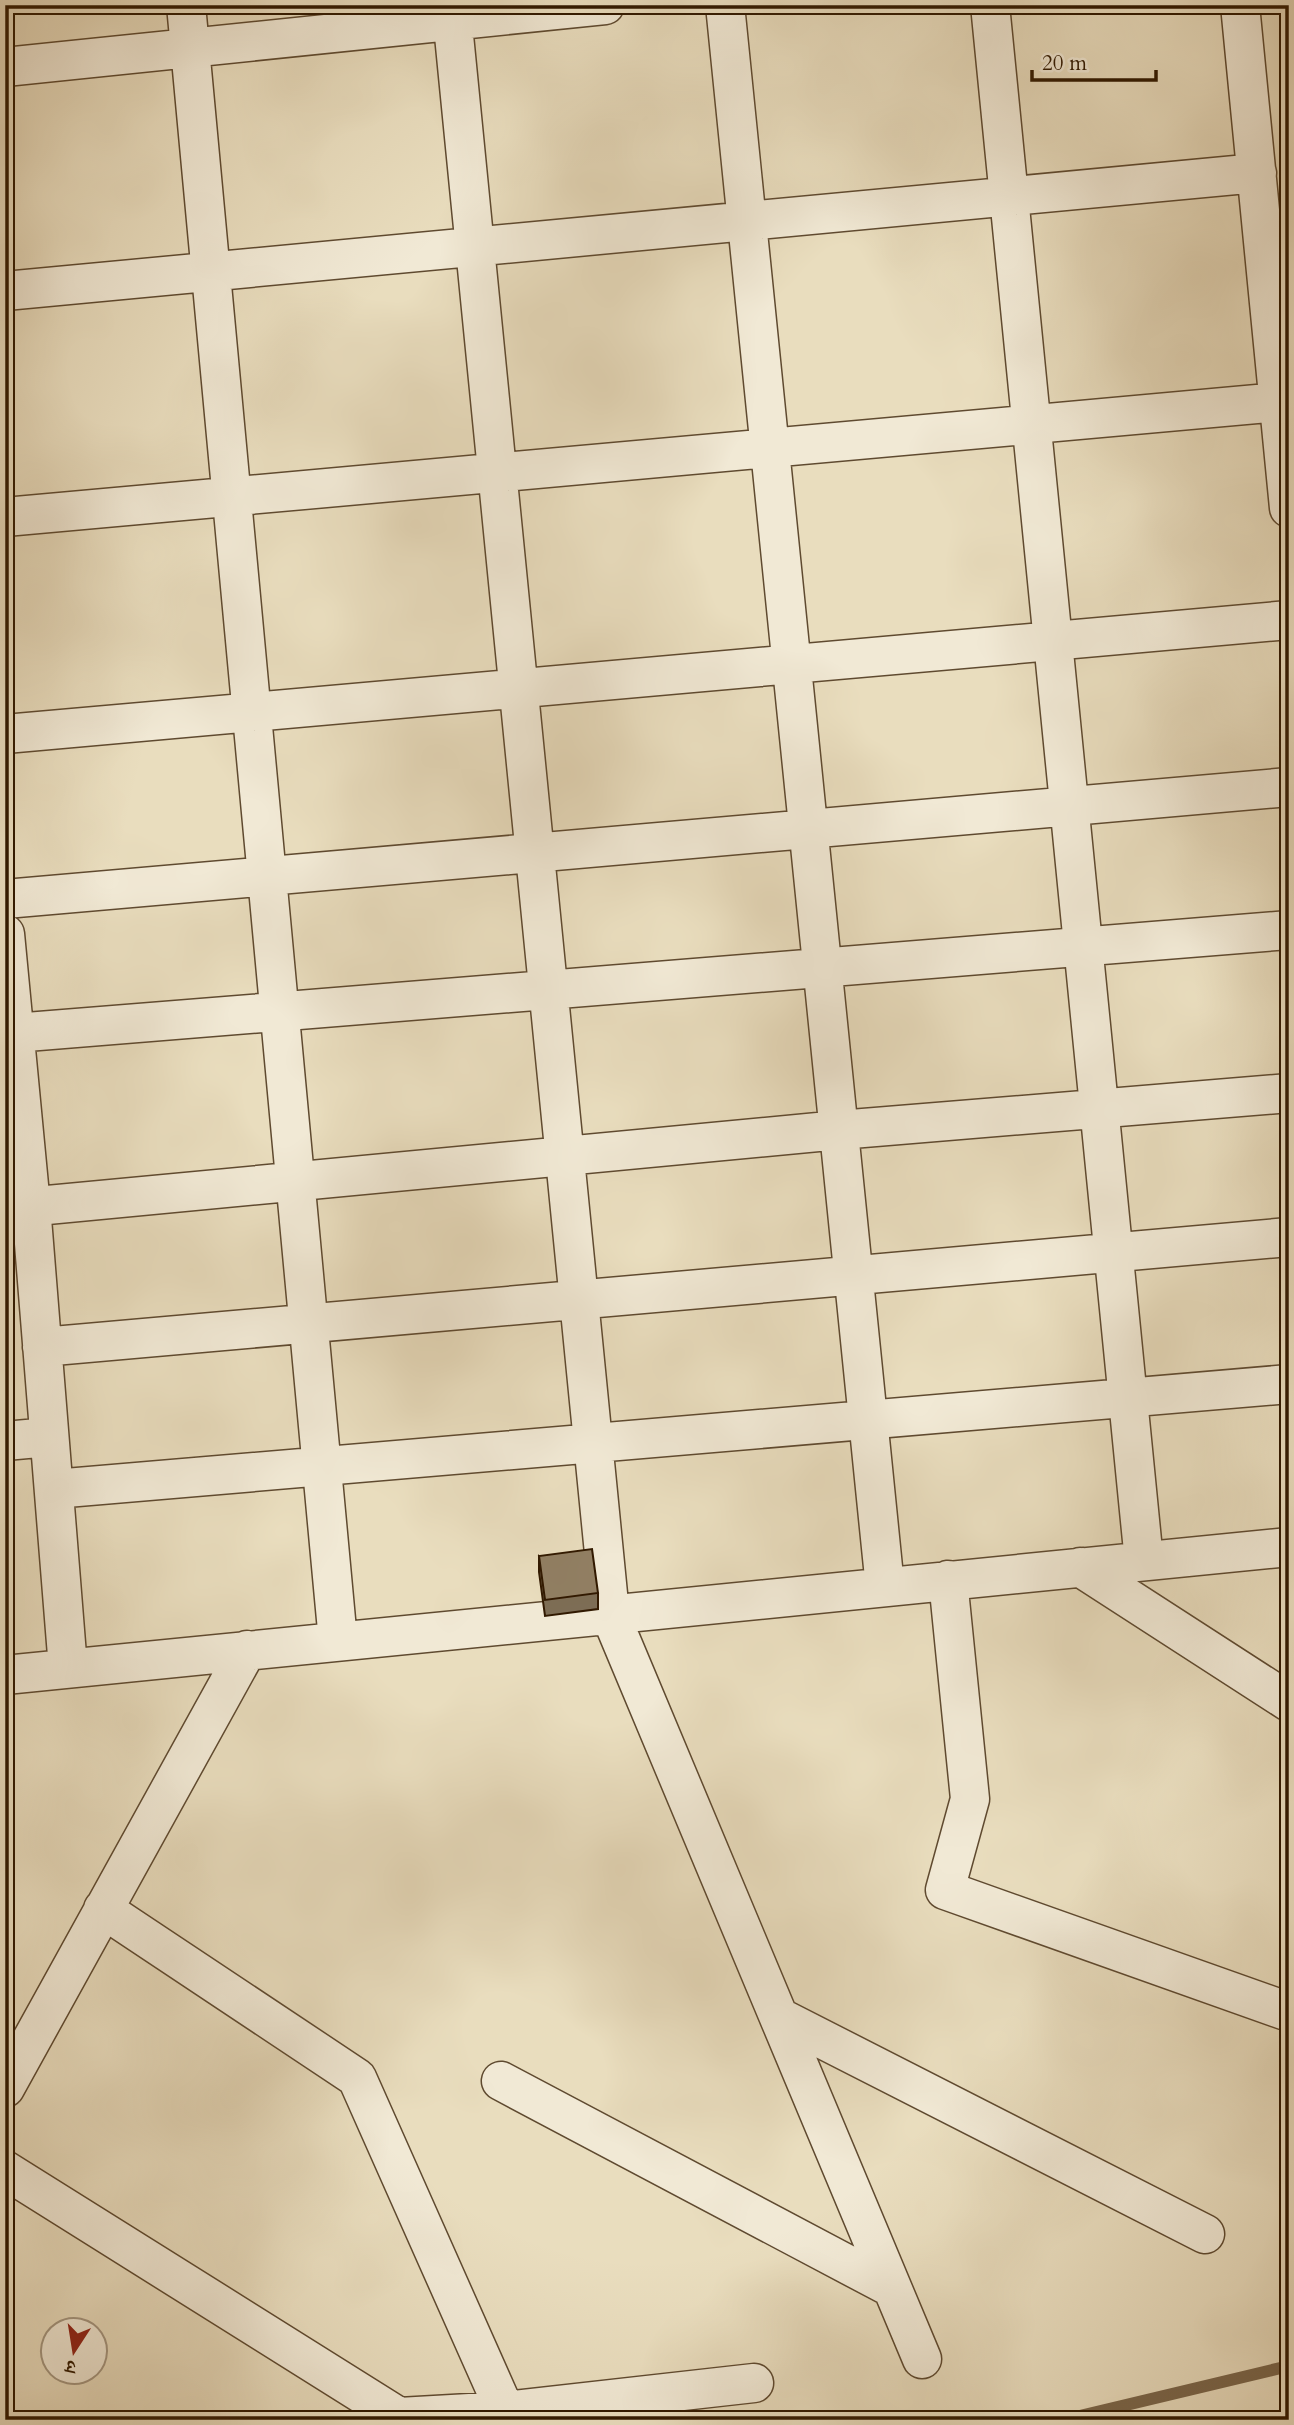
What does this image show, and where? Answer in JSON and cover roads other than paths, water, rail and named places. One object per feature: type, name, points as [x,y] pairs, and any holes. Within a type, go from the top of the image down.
[{"type":"street","points":[[186,5],[338,1641]]},
{"type":"street","points":[[5,67],[190,48],[451,13],[605,5]]},
{"type":"street","points":[[725,5],[885,1587]]},
{"type":"street","points":[[990,5],[1144,1561]]},
{"type":"street","points":[[1240,5],[1289,508]]},
{"type":"street","points":[[451,13],[610,1614],[922,2359]]},
{"type":"street","points":[[5,291],[1257,173]]},
{"type":"street","points":[[5,517],[1279,402]]},
{"type":"street","points":[[5,734],[1289,620]]},
{"type":"street","points":[[5,899],[1289,787]]},
{"type":"street","points":[[15,1033],[1289,930]]},
{"type":"street","points":[[6,958],[15,1033],[18,1207],[42,1347],[68,1668]]},
{"type":"street","points":[[18,1207],[839,1130],[1289,1093]]},
{"type":"street","points":[[42,1347],[1289,1237]]},
{"type":"street","points":[[54,1489],[1289,1384]]},
{"type":"street","points":[[5,1441],[49,1437]]},
{"type":"street","points":[[5,1675],[1289,1547]]},
{"type":"street","points":[[1080,1567],[1289,1703]]},
{"type":"street","points":[[948,1580],[970,1799],[945,1890],[1289,2012]]},
{"type":"street","points":[[5,2088],[247,1650]]},
{"type":"street","points":[[103,1909],[357,2078],[505,2411]]},
{"type":"street","points":[[779,2017],[1205,2234]]},
{"type":"street","points":[[501,2081],[892,2288]]},
{"type":"street","points":[[5,2170],[399,2417],[505,2411],[754,2383]]},
{"type":"waterway","points":[[1063,2420],[1289,2366]]}]
